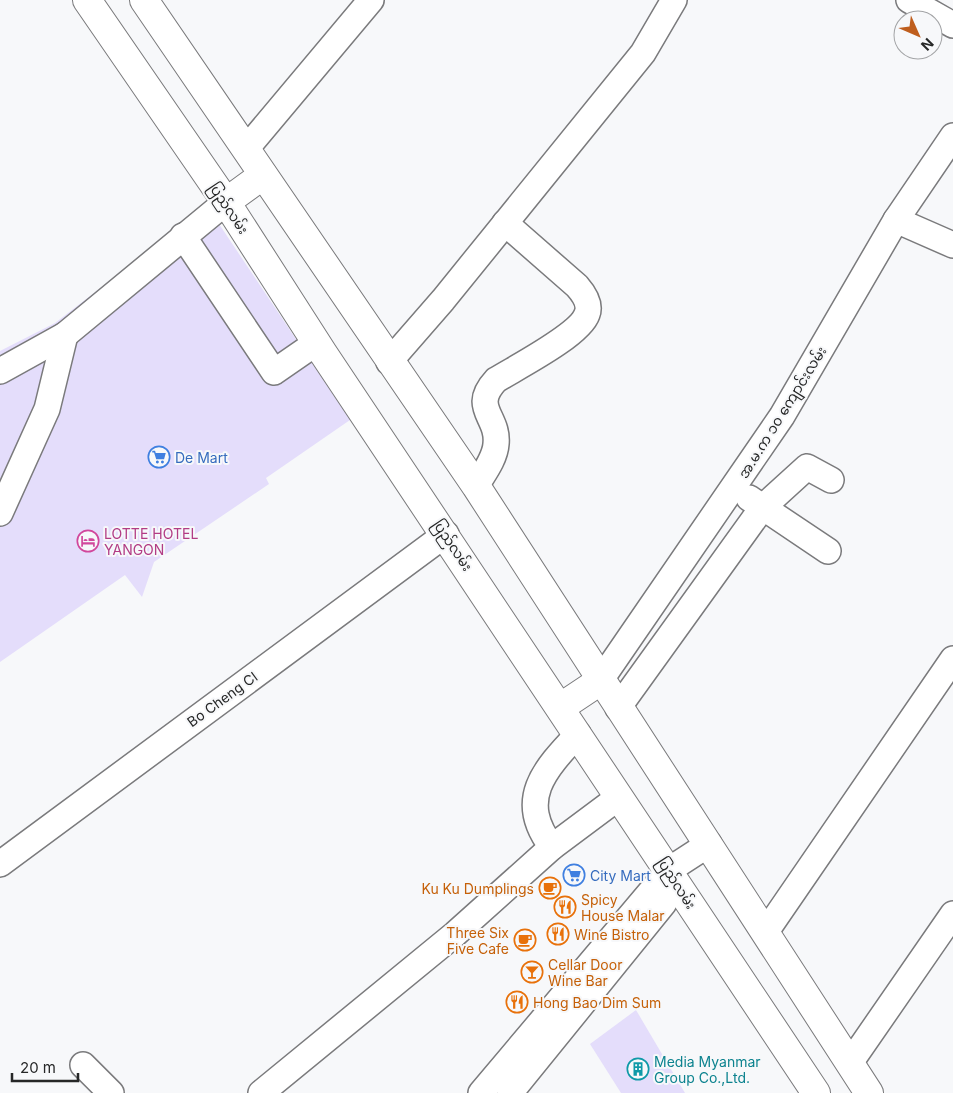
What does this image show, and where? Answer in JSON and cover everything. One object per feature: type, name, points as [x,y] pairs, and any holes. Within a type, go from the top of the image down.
[{"type":"highway","name":"ပြည်လမ်း","points":[[87,0],[226,202],[316,343],[446,534],[816,1093]]},
{"type":"highway","points":[[144,0],[389,362],[476,486],[600,681],[709,844],[869,1093]]},
{"type":"highway","points":[[226,202],[263,175]]},
{"type":"highway","points":[[560,707],[600,681]]},
{"type":"street","points":[[389,362],[643,53],[674,0]]},
{"type":"street","points":[[910,0],[953,25]]},
{"type":"street","points":[[246,149],[367,2]]},
{"type":"street","name":"အ.မ.က ၁၀ ကျောင်းလမ်း","points":[[600,681],[782,416],[896,220],[953,136]]},
{"type":"street","points":[[0,371],[64,335],[226,202]]},
{"type":"street","points":[[896,220],[953,246]]},
{"type":"street","points":[[476,486],[492,458],[496,445],[495,432],[484,403],[486,390],[496,380],[577,330],[588,313],[587,297],[578,286],[505,223]]},
{"type":"street","points":[[183,236],[274,372],[316,343]]},
{"type":"street","points":[[0,513],[47,409],[64,335]]},
{"type":"street","points":[[618,708],[762,508],[806,467],[831,480]]},
{"type":"street","points":[[734,488],[828,551]]},
{"type":"street","name":"Bo Cheng Cl","points":[[0,864],[446,534]]},
{"type":"street","points":[[765,933],[953,659]]},
{"type":"street","points":[[552,848],[540,832],[534,808],[541,780],[556,757],[578,734]]},
{"type":"street","points":[[262,1093],[455,934],[552,848],[619,796]]},
{"type":"street","points":[[481,1093],[674,878],[709,844]]},
{"type":"street","points":[[510,1093],[674,878]]},
{"type":"street","points":[[850,1063],[953,914]]},
{"type":"street","points":[[83,1065],[111,1093]]},
{"type":"building","name":"LOTTE HOTEL YANGON","points":[[207,206],[350,420],[266,478],[269,484],[154,562],[142,597],[125,575],[0,662],[0,351],[55,323]]},
{"type":"building","name":"Media Myanmar Group Co.,Ltd.","points":[[636,1010],[685,1093],[621,1093],[590,1044]]},
{"type":"place","name":"De Mart","points":[[159,457]]},
{"type":"place","name":"LOTTE HOTEL YANGON","points":[[88,541]]},
{"type":"place","name":"City Mart","points":[[574,875]]},
{"type":"place","name":"Ku Ku Dumplings","points":[[550,888]]},
{"type":"place","name":"Spicy House Malar","points":[[565,907]]},
{"type":"place","name":"Wine Bistro","points":[[558,934]]},
{"type":"place","name":"Three Six Five Cafe","points":[[525,940]]},
{"type":"place","name":"Cellar Door Wine Bar","points":[[532,972]]},
{"type":"place","name":"Hong Bao Dim Sum","points":[[517,1002]]},
{"type":"place","name":"Media Myanmar Group Co.,Ltd.","points":[[638,1069]]}]
